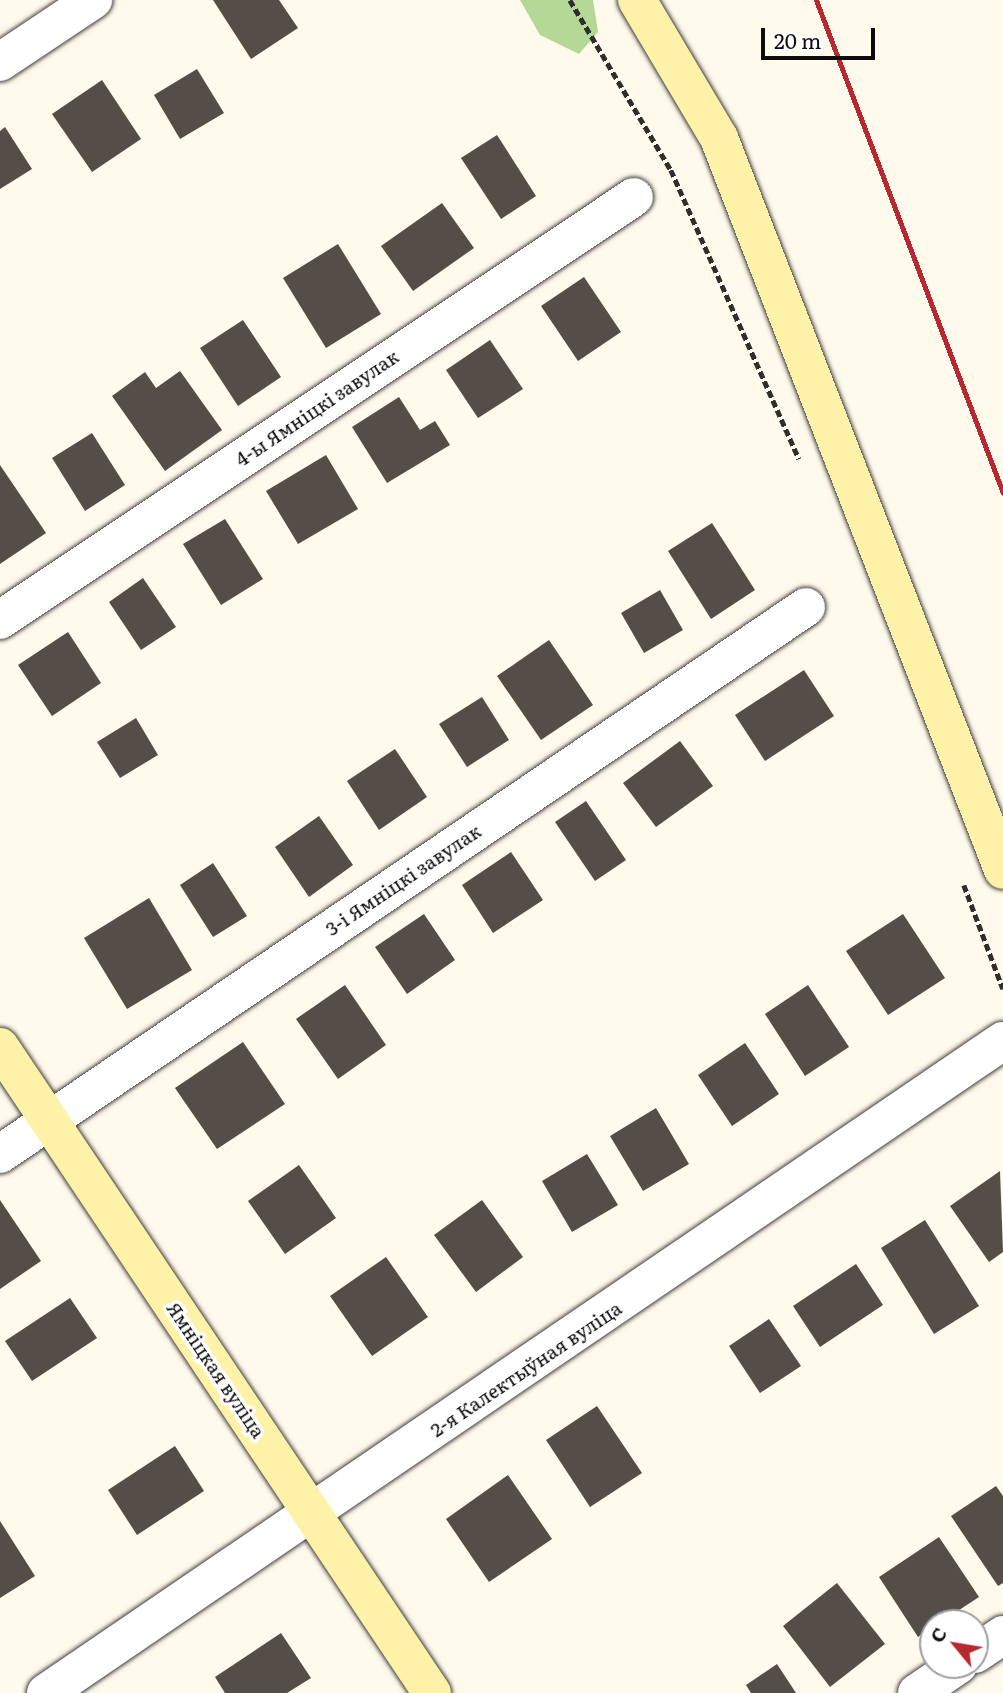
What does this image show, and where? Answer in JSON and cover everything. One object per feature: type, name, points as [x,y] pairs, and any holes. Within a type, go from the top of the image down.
[{"type":"main road","points":[[637,0],[719,138],[1003,870]]},
{"type":"main road","name":"Ямніцкая вуліца","points":[[0,1047],[432,1693]]},
{"type":"street","points":[[0,62],[93,0]]},
{"type":"street","name":"4-ы Ямніцкі завулак","points":[[0,620],[634,197]]},
{"type":"street","name":"3-і Ямніцкі завулак","points":[[0,1154],[806,607]]},
{"type":"street","name":"2-я Калектыўная вуліца","points":[[46,1693],[313,1514],[1003,1041]]},
{"type":"street","points":[[917,1693],[938,1679]]},
{"type":"path","points":[[570,0],[671,170],[805,473]]},
{"type":"path","points":[[960,872],[1003,989]]},
{"type":"green space","points":[[520,0],[593,0],[598,32],[579,54],[540,35]]},
{"type":"building","points":[[213,0],[279,0],[298,28],[251,59]]},
{"type":"building","points":[[197,69],[224,113],[180,139],[154,95]]},
{"type":"building","points":[[102,80],[141,139],[92,172],[52,114]]},
{"type":"building","points":[[5,127],[32,169],[0,189],[0,131]]},
{"type":"building","points":[[497,135],[536,196],[501,219],[461,158]]},
{"type":"building","points":[[442,203],[474,248],[413,291],[381,246]]},
{"type":"building","points":[[338,244],[381,314],[326,348],[283,278]]},
{"type":"building","points":[[584,277],[621,332],[578,361],[541,306]]},
{"type":"building","points":[[243,320],[281,377],[238,406],[200,348]]},
{"type":"building","points":[[490,340],[523,389],[478,418],[446,370]]},
{"type":"building","points":[[180,371],[222,430],[165,471],[112,396],[145,372],[156,388]]},
{"type":"building","points":[[399,397],[420,430],[435,421],[450,445],[387,483],[352,427]]},
{"type":"building","points":[[92,433],[125,485],[85,511],[52,458]]},
{"type":"building","points":[[326,455],[358,509],[298,544],[266,491]]},
{"type":"building","points":[[0,465],[46,533],[0,564]]},
{"type":"building","points":[[225,519],[263,579],[221,605],[183,544]]},
{"type":"building","points":[[712,523],[755,590],[711,619],[668,551]]},
{"type":"building","points":[[143,578],[176,627],[141,650],[109,602]]},
{"type":"building","points":[[660,590],[683,630],[644,653],[621,613]]},
{"type":"building","points":[[68,632],[101,683],[52,716],[18,665]]},
{"type":"building","points":[[549,640],[593,705],[541,740],[497,676]]},
{"type":"building","points":[[804,670],[834,716],[765,761],[735,715]]},
{"type":"building","points":[[482,697],[509,740],[467,767],[439,724]]},
{"type":"building","points":[[136,718],[158,755],[120,778],[97,742]]},
{"type":"building","points":[[680,741],[713,786],[656,827],[623,783]]},
{"type":"building","points":[[395,749],[427,797],[379,830],[347,781]]},
{"type":"building","points":[[586,801],[626,860],[595,881],[555,822]]},
{"type":"building","points":[[319,816],[353,865],[309,897],[275,847]]},
{"type":"building","points":[[511,852],[543,900],[493,933],[462,885]]},
{"type":"building","points":[[213,863],[247,916],[213,937],[180,885]]},
{"type":"building","points":[[149,898],[192,970],[127,1009],[84,938]]},
{"type":"building","points":[[424,914],[455,960],[407,994],[375,947]]},
{"type":"building","points":[[903,914],[945,978],[888,1015],[846,951]]},
{"type":"building","points":[[345,985],[386,1045],[338,1079],[296,1019]]},
{"type":"building","points":[[808,985],[849,1047],[805,1076],[765,1014]]},
{"type":"building","points":[[243,1042],[285,1104],[217,1149],[175,1088]]},
{"type":"building","points":[[745,1043],[779,1094],[732,1126],[698,1075]]},
{"type":"building","points":[[656,1108],[689,1164],[643,1191],[610,1136]]},
{"type":"building","points":[[587,1154],[618,1205],[572,1232],[542,1181]]},
{"type":"building","points":[[299,1165],[336,1218],[285,1254],[248,1201]]},
{"type":"building","points":[[1000,1171],[1003,1252],[989,1262],[950,1206]]},
{"type":"building","points":[[0,1200],[41,1261],[0,1289]]},
{"type":"building","points":[[482,1200],[523,1257],[476,1292],[434,1235]]},
{"type":"building","points":[[925,1220],[979,1306],[934,1334],[881,1248]]},
{"type":"building","points":[[386,1257],[428,1317],[372,1356],[330,1296]]},
{"type":"building","points":[[856,1264],[883,1305],[820,1347],[793,1306]]},
{"type":"building","points":[[70,1298],[97,1338],[32,1381],[5,1341]]},
{"type":"building","points":[[769,1319],[801,1366],[760,1393],[729,1346]]},
{"type":"building","points":[[597,1406],[642,1473],[590,1507],[546,1440]]},
{"type":"building","points":[[175,1446],[204,1491],[137,1535],[108,1490]]},
{"type":"building","points":[[508,1475],[552,1539],[489,1582],[446,1519]]},
{"type":"building","points":[[996,1486],[1003,1496],[1003,1583],[998,1586],[951,1516]]},
{"type":"building","points":[[0,1521],[35,1576],[0,1598]]},
{"type":"building","points":[[939,1537],[979,1597],[961,1609],[919,1609],[918,1637],[879,1577]]},
{"type":"building","points":[[837,1583],[885,1644],[830,1687],[783,1626]]},
{"type":"building","points":[[281,1633],[311,1678],[287,1693],[225,1693],[215,1677]]},
{"type":"building","points":[[777,1664],[796,1693],[751,1693],[746,1685]]},
{"type":"railway","points":[[816,0],[1003,493]]}]
